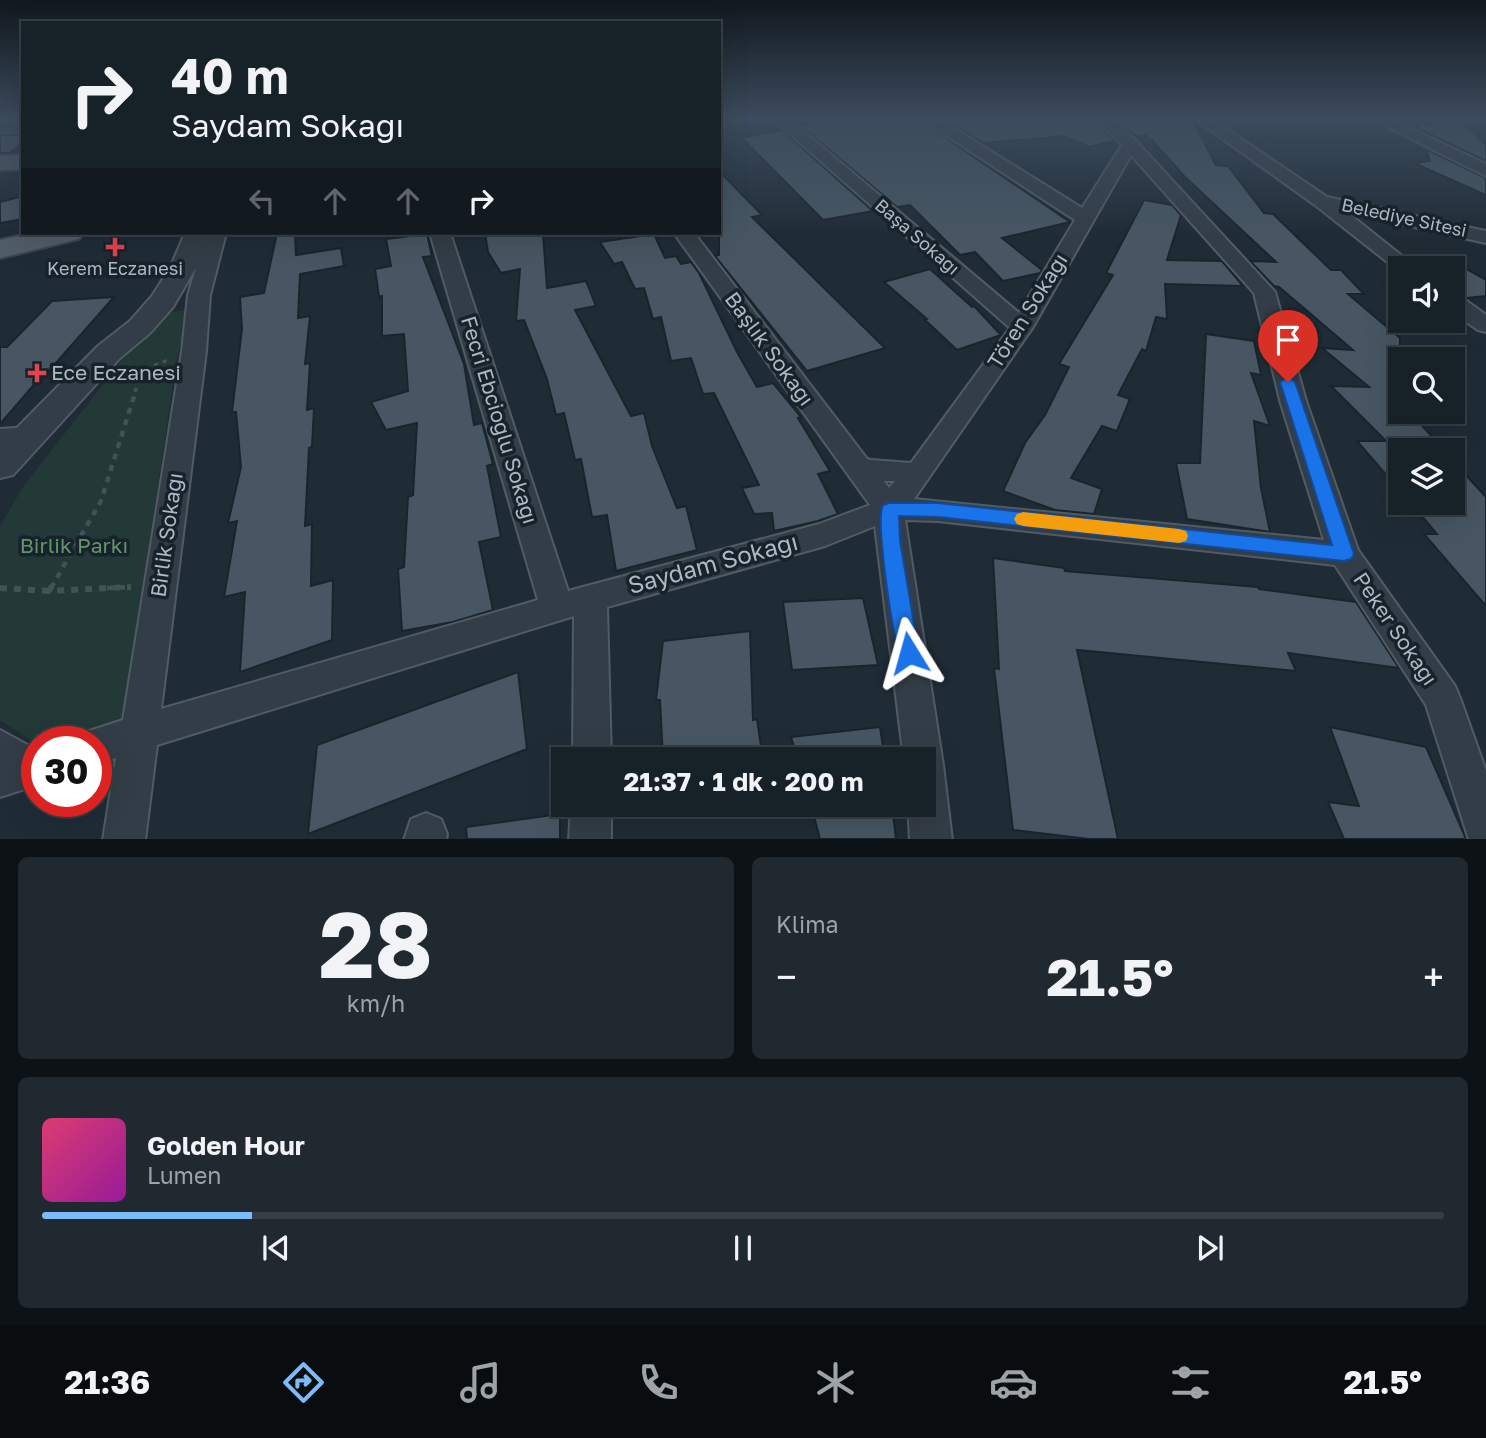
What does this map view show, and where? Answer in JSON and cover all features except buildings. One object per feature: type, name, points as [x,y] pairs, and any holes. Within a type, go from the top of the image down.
[{"type":"main road","points":[[0,163],[21,162]]},
{"type":"main road","points":[[0,249],[60,235]]},
{"type":"street","name":"Başa Sokağı","points":[[826,158],[1022,327]]},
{"type":"street","points":[[990,158],[1085,218]]},
{"type":"street","name":"Tören Sokağı","points":[[918,473],[1022,327],[1123,158]]},
{"type":"street","name":"Peker Sokağı","points":[[1143,158],[1264,292],[1294,404],[1344,554],[1442,698],[1486,830]]},
{"type":"street","points":[[1259,158],[1321,201],[1392,256]]},
{"type":"street","points":[[1459,158],[1486,171]]},
{"type":"street","name":"Belediye Sitesi","points":[[1321,201],[1486,237]]},
{"type":"street","points":[[109,352],[123,328],[169,270],[185,235]]},
{"type":"street","points":[[0,466],[15,437],[140,327],[163,301],[184,266],[197,235]]},
{"type":"street","name":"Birlik Sokağı","points":[[124,839],[194,351],[199,295],[215,235]]},
{"type":"street","name":"Fecri Ebcioğlu Sokağı","points":[[441,235],[573,603],[593,695],[592,747]]},
{"type":"street","name":"Başlık Sokağı","points":[[685,235],[889,509]]},
{"type":"street","points":[[163,301],[199,295]]},
{"type":"street","points":[[1465,310],[1486,325]]},
{"type":"street","points":[[855,465],[870,470],[918,473]]},
{"type":"street","points":[[918,473],[889,509],[891,541],[898,572],[921,747]]},
{"type":"street","name":"Saydam Sokağı","points":[[112,741],[573,603],[825,534],[889,509],[938,510],[1344,554]]},
{"type":"street","points":[[590,839],[591,817]]},
{"type":"street","points":[[929,817],[931,839]]},
{"type":"path","points":[[49,591],[101,501],[142,370],[194,351]]},
{"type":"path","points":[[0,588],[49,591],[142,587],[160,583]]},
{"type":"green space","name":"Birlik Parkı","points":[[191,309],[177,357],[123,722],[109,726],[21,726],[21,734],[0,720],[0,526],[23,487],[157,315]]},
{"type":"slow traffic","points":[[1023,519],[1179,536]]},
{"type":"place","name":"Kerem Eczanesi","points":[[115,247]]},
{"type":"place","name":"Ece Eczanesi","points":[[37,373]]},
{"type":"route","points":[[909,653],[891,541],[889,509],[938,510],[1344,554],[1288,382]]}]
